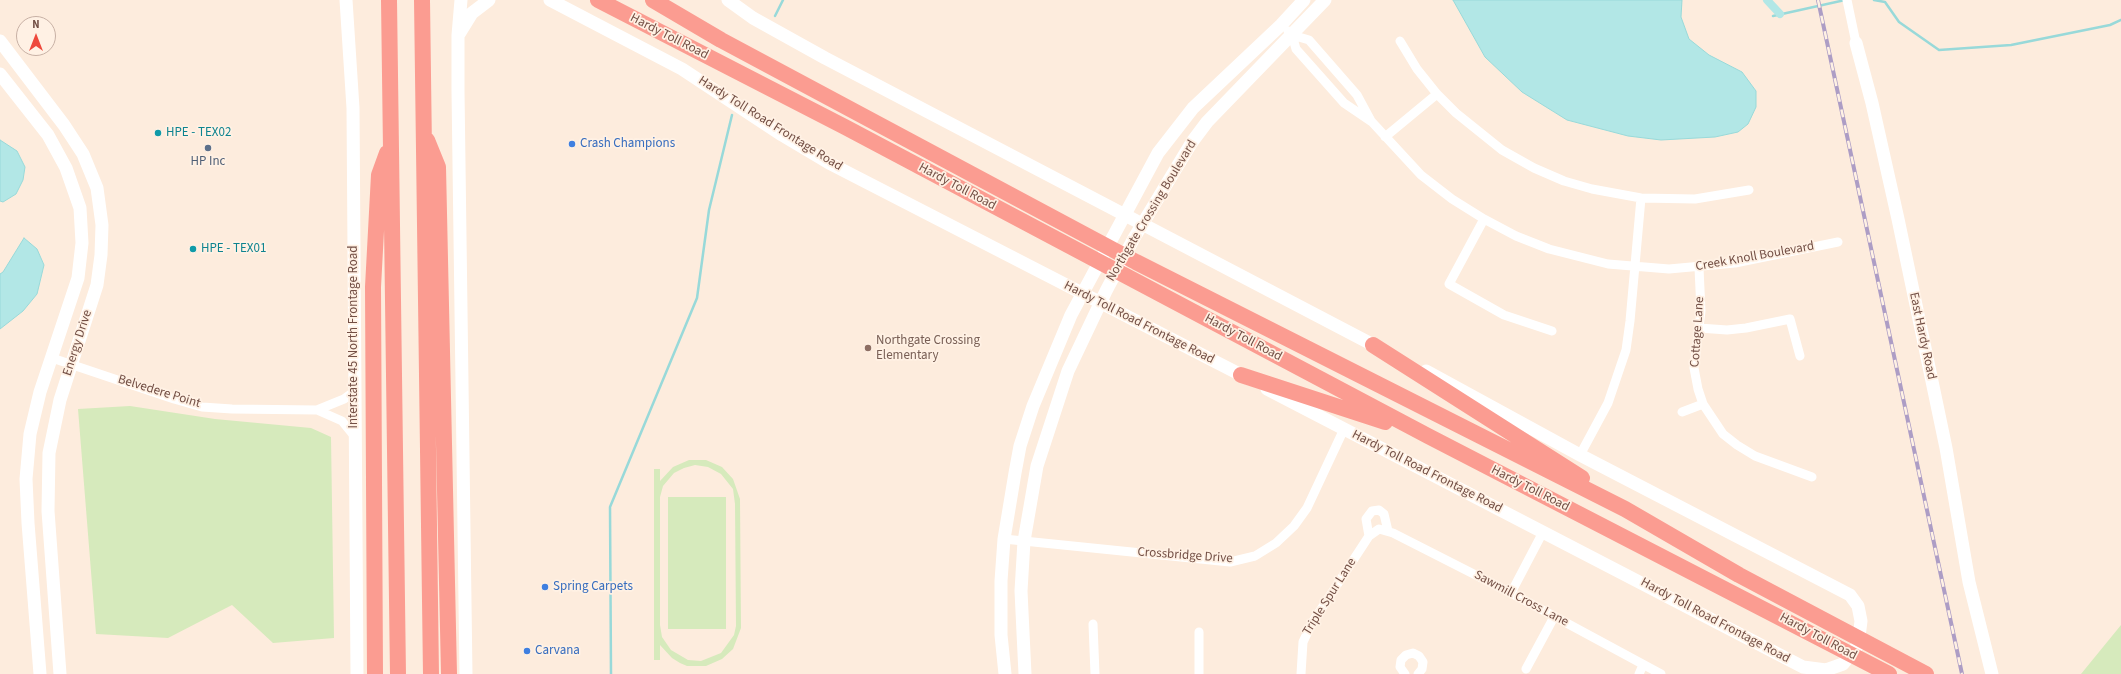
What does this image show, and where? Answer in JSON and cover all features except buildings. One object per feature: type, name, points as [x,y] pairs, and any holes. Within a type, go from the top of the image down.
[{"type":"highway","points":[[389,0],[398,674]]},
{"type":"highway","points":[[422,0],[431,674]]},
{"type":"highway","name":"Hardy Toll Road","points":[[598,0],[845,127],[1428,436],[1889,674]]},
{"type":"highway","name":"Hardy Toll Road","points":[[653,0],[728,44],[1136,262],[1625,509],[1739,575],[1926,674]]},
{"type":"highway","points":[[424,129],[438,167],[449,674]]},
{"type":"highway","points":[[375,674],[373,287],[380,174],[391,142]]},
{"type":"highway","points":[[1373,345],[1561,463],[1625,509]]},
{"type":"highway","points":[[1241,375],[1428,436]]},
{"type":"main road","points":[[337,0],[348,22]]},
{"type":"main road","name":"Interstate 45 North Frontage Road","points":[[346,0],[353,108],[357,674]]},
{"type":"main road","points":[[461,0],[458,35],[466,674]]},
{"type":"main road","points":[[458,35],[472,13],[489,0]]},
{"type":"main road","name":"Hardy Toll Road Frontage Road","points":[[550,0],[682,69],[782,135],[829,163],[1084,289],[1100,303],[1802,667],[1826,670],[1843,664],[1858,646],[1861,621],[1858,606],[1850,595],[1580,454],[1467,392],[1373,345],[1125,216],[934,113],[825,58],[753,18],[728,0]]},
{"type":"main road","name":"Northgate Crossing Boulevard","points":[[1004,674],[1000,608],[1004,539],[1020,446],[1033,406],[1064,332],[1084,289],[1158,153],[1193,108],[1282,25],[1304,0]]},
{"type":"main road","name":"Northgate Crossing Boulevard","points":[[1023,674],[1021,591],[1024,541],[1037,466],[1068,371],[1100,303],[1134,238],[1192,142],[1207,122],[1325,0]]},
{"type":"main road","name":"Energy Drive","points":[[0,41],[64,125],[83,154],[96,188],[102,225],[101,255],[97,284],[60,400],[49,453],[48,511],[60,674]]},
{"type":"main road","name":"East Hardy Road","points":[[1856,43],[1872,103],[1898,219],[1946,448],[1969,582],[1992,674]]},
{"type":"main road","name":"Energy Drive","points":[[0,74],[48,135],[66,168],[80,208],[82,243],[78,278],[40,392],[30,434],[26,479],[40,674]]},
{"type":"main road","points":[[1193,108],[1207,122]]},
{"type":"main road","points":[[1033,406],[1053,414]]},
{"type":"street","name":"East Hardy Road","points":[[1847,0],[1856,43]]},
{"type":"street","name":"Creek Knoll Boulevard","points":[[1282,25],[1292,35],[1296,49],[1344,103],[1372,122],[1421,175],[1452,199],[1484,219],[1516,236],[1549,249],[1592,260],[1635,267],[1669,269],[1699,268],[1735,263],[1838,242]]},
{"type":"street","points":[[1292,35],[1309,40],[1357,95],[1372,122]]},
{"type":"street","points":[[1400,41],[1417,69],[1437,94],[1475,130],[1502,150],[1534,168],[1592,189],[1641,198],[1695,199],[1749,190]]},
{"type":"street","points":[[1385,137],[1437,94]]},
{"type":"street","points":[[1580,454],[1608,403],[1626,350],[1641,198]]},
{"type":"street","points":[[1484,219],[1449,284],[1504,315],[1552,331]]},
{"type":"street","name":"Cottage Lane","points":[[1699,268],[1701,294],[1699,328],[1694,368],[1703,404],[1723,434],[1737,445],[1755,456],[1812,477]]},
{"type":"street","points":[[1699,328],[1727,330],[1746,328],[1790,319],[1800,356]]},
{"type":"street","name":"Belvedere Point","points":[[52,358],[202,407],[232,409],[317,410],[344,399],[355,391]]},
{"type":"street","points":[[1682,412],[1703,404]]},
{"type":"street","name":"Belvedere Point","points":[[317,410],[342,421],[355,437]]},
{"type":"street","name":"Crossbridge Drive","points":[[1004,539],[1230,562],[1255,556],[1276,542],[1294,526],[1307,508],[1344,429]]},
{"type":"street","points":[[1369,536],[1366,519],[1372,511],[1379,510],[1384,514],[1384,530]]},
{"type":"street","name":"Triple Spur Lane","points":[[1301,674],[1303,642],[1312,623],[1369,536],[1384,530]]},
{"type":"street","name":"Sawmill Cross Lane","points":[[1384,530],[1511,593],[1661,674]]},
{"type":"street","points":[[1511,593],[1543,532]]},
{"type":"street","points":[[1526,669],[1554,617]]},
{"type":"street","points":[[1094,624],[1095,674]]},
{"type":"street","points":[[1199,632],[1199,674]]},
{"type":"street","points":[[1405,674],[1400,667],[1401,660],[1406,655],[1413,653],[1419,656],[1423,662],[1422,669],[1418,674]]},
{"type":"street","points":[[1639,674],[1643,665]]},
{"type":"green space","points":[[130,406],[215,419],[311,428],[331,437],[334,638],[273,643],[232,605],[168,638],[96,634],[78,409]]},
{"type":"green space","points":[[689,460],[706,460],[722,467],[733,479],[740,499],[741,628],[733,649],[722,659],[706,666],[687,666],[680,663],[672,658],[660,645],[660,660],[654,660],[654,469],[660,469],[660,481],[673,467]],"holes":[[[695,465],[708,467],[721,474],[733,489],[735,504],[736,626],[734,635],[721,653],[701,661],[688,660],[671,650],[662,637],[660,625],[660,497],[663,486],[674,473]]]},
{"type":"green space","points":[[668,497],[726,497],[726,629],[668,629]]},
{"type":"green space","points":[[2121,625],[2121,674],[2081,674]]},
{"type":"water","points":[[1453,0],[1682,0],[1681,17],[1689,39],[1709,55],[1742,72],[1756,91],[1756,107],[1748,124],[1738,132],[1715,137],[1661,140],[1628,136],[1567,120],[1522,92],[1485,57]]},
{"type":"water","points":[[0,140],[17,151],[25,167],[23,180],[16,194],[3,202],[0,201]]},
{"type":"water","points":[[24,238],[37,249],[44,265],[37,294],[23,311],[0,329],[0,274],[3,272]]},
{"type":"waterway","points":[[775,16],[783,0]]},
{"type":"waterway","points":[[1767,0],[1780,14]]},
{"type":"waterway","points":[[1773,16],[1845,0]]},
{"type":"waterway","points":[[1874,0],[1885,2],[1899,22],[1939,50],[2011,45],[2110,25],[2121,20]]},
{"type":"waterway","points":[[611,674],[610,507],[697,298],[709,210],[732,115]]},
{"type":"railway","points":[[1818,0],[1962,674]]},
{"type":"place","name":"HPE - TEX02","points":[[158,133]]},
{"type":"place","name":"Crash Champions","points":[[572,144]]},
{"type":"place","name":"HP Inc","points":[[208,148]]},
{"type":"place","name":"HPE - TEX01","points":[[193,249]]},
{"type":"place","name":"Northgate Crossing Elementary","points":[[868,348]]},
{"type":"place","name":"Spring Carpets","points":[[545,587]]},
{"type":"place","name":"Carvana","points":[[527,651]]}]
